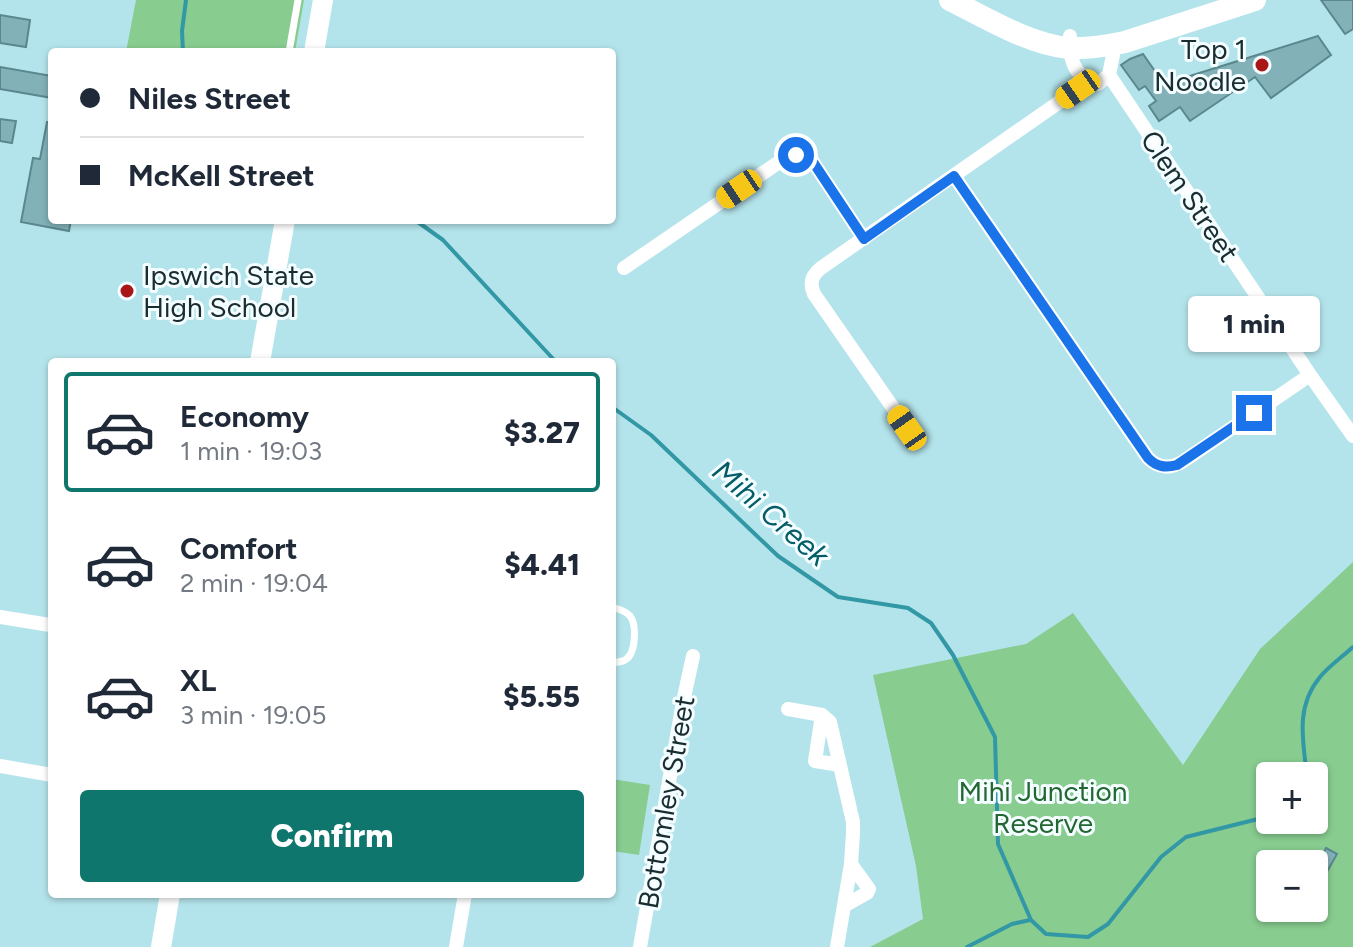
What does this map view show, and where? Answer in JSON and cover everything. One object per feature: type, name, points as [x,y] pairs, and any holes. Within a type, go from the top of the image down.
[{"type":"main road","points":[[315,48],[323,0]]},
{"type":"main road","points":[[950,0],[1034,39],[1070,42],[1092,36],[1111,51]]},
{"type":"main road","points":[[974,0],[1070,42]]},
{"type":"main road","points":[[1111,51],[1215,0]]},
{"type":"main road","points":[[1111,51],[1255,0]]},
{"type":"main road","points":[[261,358],[284,224]]},
{"type":"main road","points":[[161,947],[169,898]]},
{"type":"street","points":[[1070,42],[1073,64],[1086,81],[1098,84],[1111,51]]},
{"type":"street","name":"Clem Street","points":[[1111,51],[1310,375],[1353,436]]},
{"type":"street","points":[[907,428],[814,294],[813,276],[1086,81]]},
{"type":"street","points":[[624,268],[785,158],[800,155],[813,162],[864,239]]},
{"type":"street","points":[[954,176],[1148,458],[1162,466],[1182,462],[1310,375]]},
{"type":"street","points":[[0,617],[48,625]]},
{"type":"street","name":"Bottomley Street","points":[[640,947],[693,656]]},
{"type":"street","points":[[788,709],[822,715],[830,722],[853,822],[851,864],[837,947]]},
{"type":"street","points":[[822,715],[815,761],[840,765]]},
{"type":"street","points":[[0,766],[48,774]]},
{"type":"street","points":[[844,906],[868,891],[868,886],[851,864]]},
{"type":"street","points":[[456,947],[464,898]]},
{"type":"lane","points":[[290,48],[297,1]]},
{"type":"lane","points":[[616,608],[630,616],[634,630],[632,652],[625,660],[616,662]]},
{"type":"green space","points":[[136,0],[304,0],[296,48],[127,48]]},
{"type":"green space","name":"Mihi Junction Reserve","points":[[1353,562],[1353,947],[870,947],[923,919],[916,866],[873,675],[1026,644],[1073,613],[1183,765],[1260,649]]},
{"type":"green space","points":[[616,780],[650,785],[639,855],[616,852]]},
{"type":"building","points":[[1321,0],[1353,0],[1353,29],[1345,34]]},
{"type":"building","points":[[0,15],[30,20],[26,47],[0,43]]},
{"type":"building","points":[[1318,36],[1331,55],[1271,98],[1255,77],[1190,121],[1180,107],[1159,121],[1149,106],[1156,101],[1145,86],[1139,90],[1121,65],[1143,54],[1164,84]]},
{"type":"building","points":[[0,67],[48,75],[48,97],[0,89]]},
{"type":"building","points":[[0,119],[16,121],[12,143],[0,141]]},
{"type":"building","points":[[48,122],[48,224],[70,224],[69,231],[21,222],[33,158],[40,159]]},
{"type":"building","points":[[1326,848],[1337,854],[1328,870],[1328,850]]},
{"type":"waterway","name":"Mihi Creek","points":[[183,48],[186,0]]},
{"type":"waterway","name":"Mihi Creek","points":[[421,224],[443,240],[552,358]]},
{"type":"waterway","name":"Mihi Creek","points":[[616,410],[651,435],[778,556],[838,597],[908,608],[931,623],[953,655],[995,737],[998,844],[1031,920],[1046,934],[1088,937],[1108,924],[1161,857],[1186,837],[1256,820]]},
{"type":"waterway","name":"Mihi Creek","points":[[1305,762],[1303,725],[1307,700],[1320,677],[1353,647]]},
{"type":"waterway","points":[[967,947],[1012,924],[1030,920]]},
{"type":"place","name":"Top 1 Noodle","points":[[1262,65]]},
{"type":"place","name":"Ipswich State High School","points":[[127,291]]},
{"type":"route","points":[[796,155],[804,155],[813,162],[864,239],[954,176],[1154,463],[1167,467],[1177,465],[1254,413]]}]
